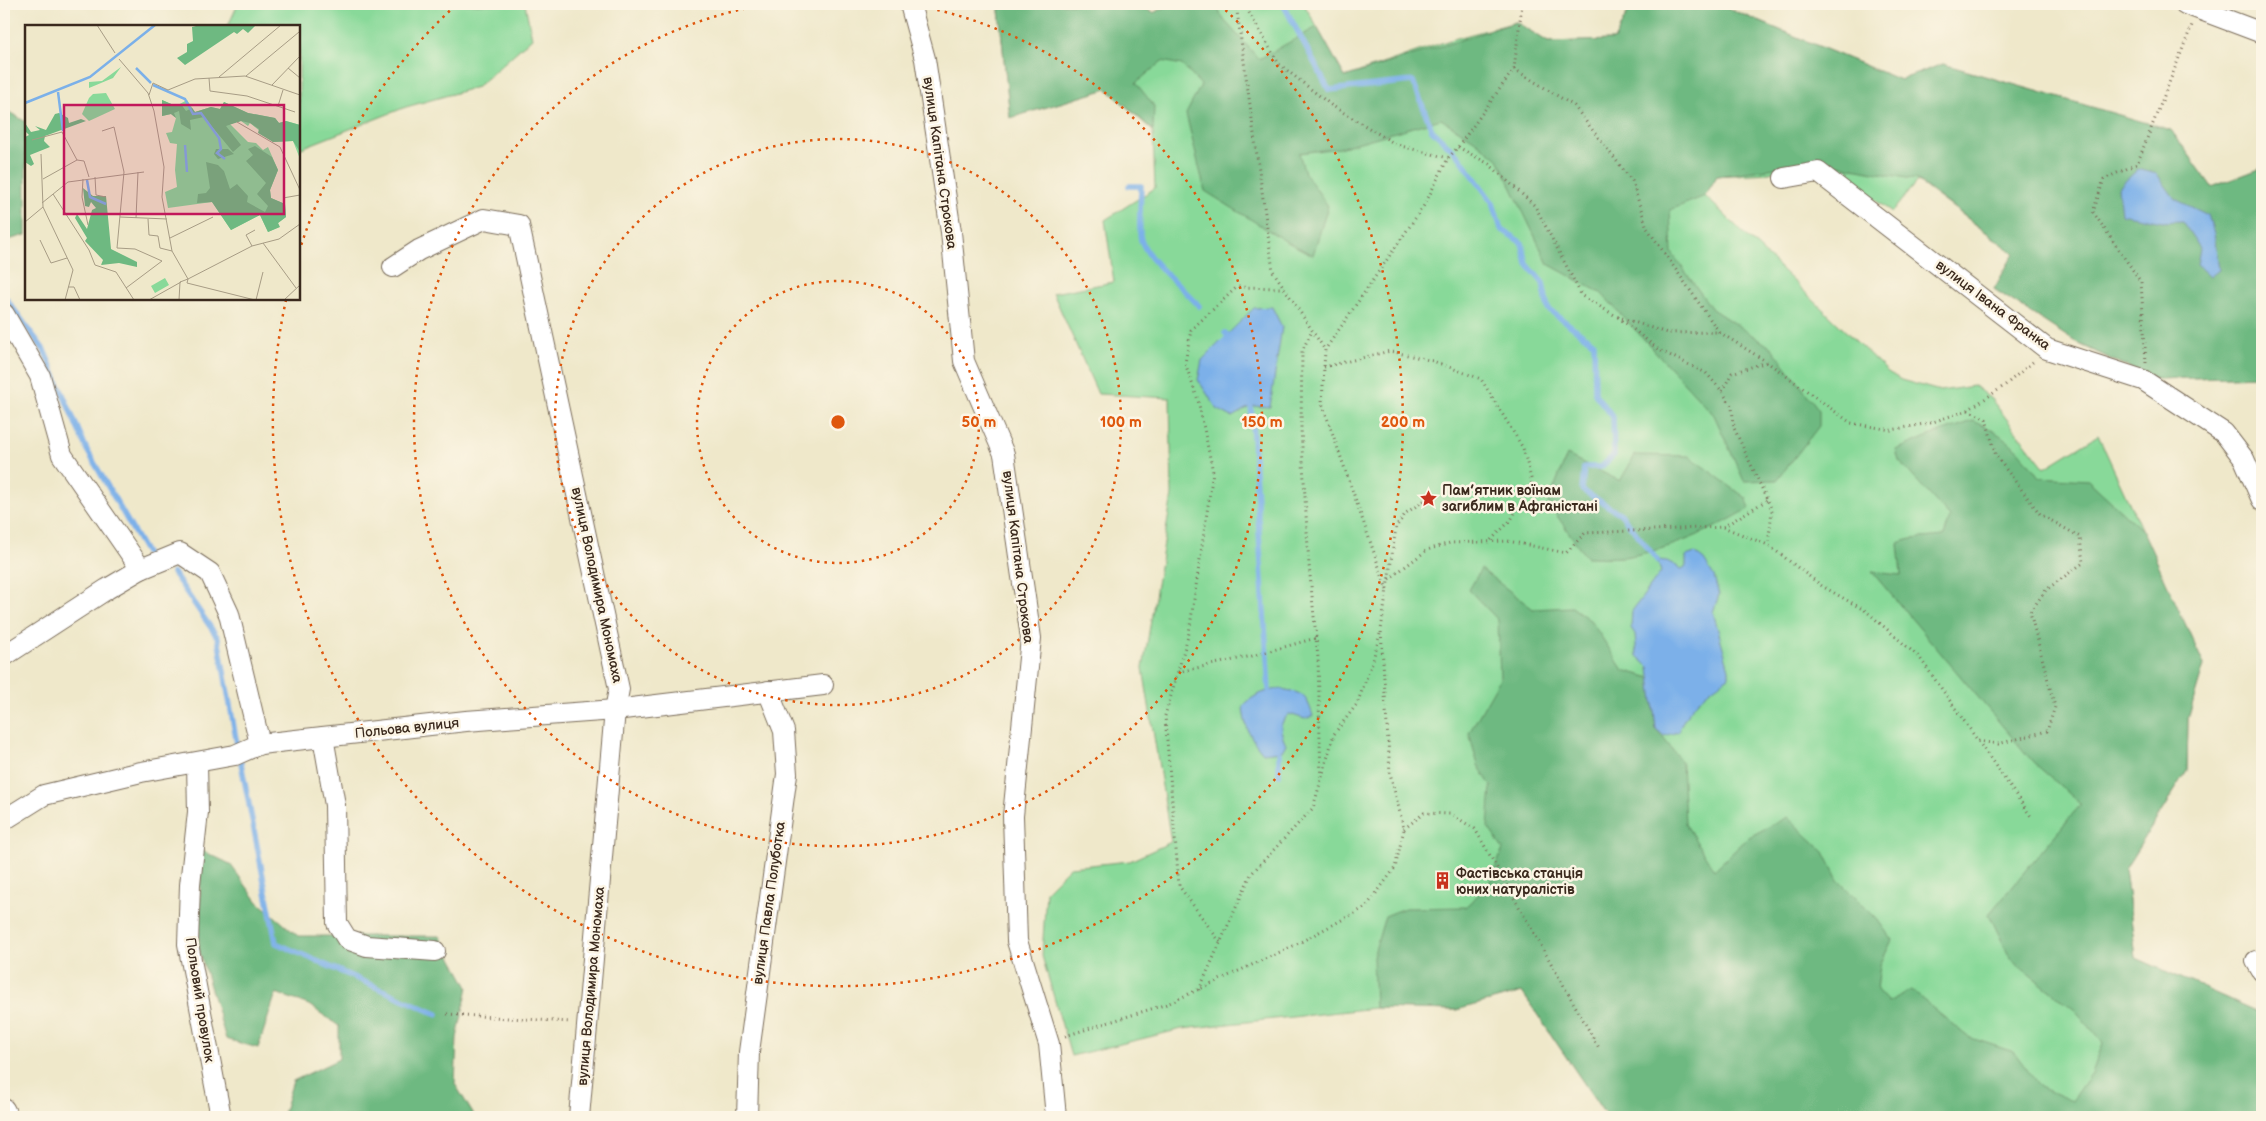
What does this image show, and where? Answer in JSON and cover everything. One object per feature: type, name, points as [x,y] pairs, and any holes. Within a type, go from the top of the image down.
[{"type":"street","name":"вулиця Капітана Строкова","points":[[910,4],[925,59],[951,232],[964,361],[1004,454],[1031,638],[1013,816],[1017,941],[1049,1044],[1056,1117]]},
{"type":"street","points":[[2195,5],[2262,33]]},
{"type":"street","name":"вулиця Івана Франка","points":[[1784,178],[1818,172],[2047,349],[2143,380],[2224,433],[2244,458],[2262,500]]},
{"type":"street","name":"вулиця Володимира Мономаха","points":[[393,267],[419,250],[484,219],[519,225],[619,689],[615,710],[580,1117]]},
{"type":"street","points":[[4,314],[40,376],[62,455],[141,569]]},
{"type":"street","points":[[4,656],[141,569],[180,553],[210,573],[229,614],[260,744]]},
{"type":"street","name":"Польова вулиця","points":[[4,820],[44,795],[141,772],[235,755],[260,744],[466,721],[615,710],[768,690],[823,685]]},
{"type":"street","name":"вулиця Павла Полуботка","points":[[747,1117],[749,1052],[787,774],[784,731],[768,690]]},
{"type":"street","points":[[323,737],[335,805],[337,923],[347,938],[367,946],[435,951]]},
{"type":"street","name":"Польовий провулок","points":[[196,763],[198,812],[190,885],[188,944],[221,1117]]},
{"type":"street","points":[[4,1109],[8,1117]]},
{"type":"path","points":[[1236,4],[1273,271],[1325,350]]},
{"type":"path","points":[[1244,4],[1279,64],[1331,105],[1397,146],[1450,157]]},
{"type":"path","points":[[1387,590],[1322,403],[1325,350],[1425,204],[1450,157],[1514,69],[1522,4]]},
{"type":"path","points":[[2143,380],[2146,358],[2141,282],[2093,212],[2104,179],[2137,164],[2195,5]]},
{"type":"path","points":[[1514,69],[1574,106],[1632,181],[1648,228],[1719,332],[1767,362],[1851,423],[1891,430],[1930,423],[1968,410],[2004,386],[2047,349]]},
{"type":"path","points":[[1458,147],[1489,164],[1535,206],[1582,296],[1616,316],[1659,350],[1706,373],[1722,391],[1732,407],[1734,428],[1772,510],[1768,545]]},
{"type":"path","points":[[1220,942],[1179,886],[1165,716],[1189,633],[1213,472],[1198,400],[1185,363],[1191,330],[1238,287],[1284,288]]},
{"type":"path","points":[[1616,316],[1668,333],[1719,332]]},
{"type":"path","points":[[1312,331],[1302,351],[1301,429],[1309,565],[1316,638],[1321,780]]},
{"type":"path","points":[[1324,367],[1390,351],[1433,361],[1481,379],[1523,448],[1532,482],[1511,520],[1489,542]]},
{"type":"path","points":[[1722,391],[1732,373],[1767,362]]},
{"type":"path","points":[[1968,410],[1986,419],[1996,456],[2040,514],[2080,537],[2082,563],[2046,590],[2030,612],[2055,706],[2046,731],[1998,744],[1978,741]]},
{"type":"path","points":[[1198,991],[1251,874],[1313,808],[1334,734],[1357,704],[1372,662],[1381,630],[1396,527],[1406,513],[1428,498]]},
{"type":"path","points":[[1723,527],[1767,500]]},
{"type":"path","points":[[1388,580],[1427,550],[1450,543],[1508,541],[1566,554],[1585,533],[1723,527],[1768,545],[1822,586],[1866,611],[1920,658],[2032,818]]},
{"type":"path","points":[[1049,1044],[1066,1036],[1167,1004],[1198,991],[1293,946],[1366,907],[1395,868],[1404,829],[1390,773],[1381,630]]},
{"type":"path","points":[[1178,672],[1255,656],[1316,638]]},
{"type":"path","points":[[1404,829],[1424,813],[1451,814],[1475,829],[1599,1048]]},
{"type":"path","points":[[447,1014],[588,1023]]},
{"type":"green space","points":[[238,4],[525,4],[532,38],[477,87],[406,107],[300,149],[300,25],[228,25]]},
{"type":"green space","points":[[1000,4],[1137,4],[1153,13],[1172,4],[1304,4],[1345,77],[1450,40],[1516,22],[1548,42],[1614,40],[1632,4],[1718,4],[1900,80],[1943,64],[2171,130],[2212,187],[2262,168],[2262,376],[2153,379],[2081,345],[1994,289],[2010,268],[2014,253],[1917,181],[1892,212],[1821,162],[1769,173],[1717,176],[1705,196],[1888,372],[1901,380],[1940,391],[1974,386],[1991,399],[2045,468],[2098,435],[2204,665],[2188,718],[2187,771],[2125,869],[2136,958],[2262,1014],[2262,1117],[1607,1117],[1522,992],[1456,1010],[1375,1008],[1182,1029],[1071,1056],[1042,956],[1046,891],[1070,867],[1130,861],[1171,842],[1143,668],[1172,495],[1170,398],[1098,394],[1053,293],[1114,282],[1105,220],[1155,188],[1153,131],[1107,89],[1010,118],[999,10]]},
{"type":"green space","points":[[1000,4],[1137,4],[1153,13],[1172,4],[1215,4],[1224,20],[1259,59],[1317,27],[1345,77],[1516,22],[1548,42],[1614,40],[1632,4],[1717,4],[1900,80],[1943,64],[2171,130],[2212,187],[2262,168],[2262,376],[2153,379],[2074,341],[1994,289],[2014,253],[1917,180],[1821,162],[1717,176],[1705,196],[1670,210],[1672,253],[1712,309],[1772,348],[1819,410],[1819,426],[1777,480],[1744,481],[1714,415],[1601,293],[1548,264],[1498,159],[1474,140],[1441,119],[1339,148],[1299,153],[1305,173],[1328,206],[1313,255],[1287,242],[1205,191],[1186,114],[1201,85],[1182,65],[1162,61],[1136,83],[1154,106],[1153,130],[1107,89],[1010,118],[999,10]]},
{"type":"green space","points":[[4,109],[25,121],[25,235],[4,241]]},
{"type":"green space","points":[[1973,421],[2003,437],[2018,451],[2039,477],[2088,480],[2143,531],[2204,665],[2188,718],[2187,771],[2125,869],[2136,958],[2262,1014],[2262,1117],[1607,1117],[1522,992],[1456,1010],[1375,1008],[1373,957],[1385,916],[1405,908],[1465,907],[1488,886],[1503,849],[1488,827],[1491,786],[1478,765],[1469,733],[1500,679],[1498,620],[1469,590],[1481,569],[1533,609],[1572,607],[1591,621],[1623,670],[1651,678],[1656,729],[1682,762],[1685,823],[1714,870],[1749,837],[1787,817],[1824,852],[1838,880],[1877,919],[1892,940],[1880,965],[1877,990],[1888,1002],[1911,990],[1968,1037],[2014,1052],[2040,1087],[2072,1101],[2092,1073],[2103,1043],[2076,1011],[2011,960],[1989,914],[2081,804],[2033,762],[1872,572],[1901,575],[1898,543],[1911,539],[1944,536],[1950,517],[1899,461],[1896,450],[1931,435]]},
{"type":"green space","points":[[1567,455],[1620,481],[1635,455],[1689,456],[1746,498],[1750,508],[1705,532],[1658,550],[1624,557],[1586,557],[1548,503]]},
{"type":"green space","points":[[201,850],[230,864],[258,902],[298,936],[440,936],[468,987],[457,1038],[455,1084],[475,1117],[282,1117],[293,1081],[339,1059],[339,1026],[309,1005],[276,993],[258,1048],[226,1039],[199,950]]},
{"type":"water","points":[[2138,169],[2157,174],[2175,199],[2208,215],[2214,233],[2219,270],[2210,277],[2197,265],[2200,248],[2182,221],[2162,222],[2121,214],[2118,188]]},
{"type":"water","points":[[1272,307],[1282,327],[1270,407],[1251,406],[1232,417],[1217,409],[1198,380],[1202,360],[1254,308]]},
{"type":"water","points":[[1695,553],[1704,560],[1714,576],[1719,595],[1713,612],[1729,669],[1729,677],[1713,688],[1692,707],[1678,732],[1664,736],[1656,729],[1649,667],[1637,656],[1635,634],[1631,628],[1632,611],[1661,572],[1657,560],[1667,561],[1682,569],[1686,566],[1686,556]]},
{"type":"water","points":[[1281,689],[1303,696],[1313,716],[1305,719],[1289,714],[1283,721],[1281,728],[1286,744],[1282,751],[1263,753],[1248,731],[1243,706],[1260,694]]},
{"type":"waterway","points":[[1283,4],[1329,90],[1413,81],[1432,130],[1458,155],[1493,203],[1501,229],[1522,243],[1527,264],[1543,283],[1548,309],[1594,343],[1595,394],[1613,417],[1614,455],[1601,467],[1584,467],[1582,490],[1621,514],[1657,560]]},
{"type":"waterway","points":[[1129,186],[1141,186],[1140,236],[1146,249],[1159,267],[1199,306]]},
{"type":"waterway","points":[[4,296],[44,350],[87,450],[151,562]]},
{"type":"waterway","points":[[1251,406],[1269,690]]},
{"type":"waterway","points":[[173,573],[218,638],[237,744]]},
{"type":"waterway","points":[[1279,753],[1279,775]]},
{"type":"waterway","points":[[241,763],[276,943],[437,1014]]},
{"type":"place","name":"Пам’ятник воїнам загиблим в Афганістані","points":[[1428,498]]},
{"type":"place","name":"Фастівська станція юних натуралістів","points":[[1442,881]]}]
